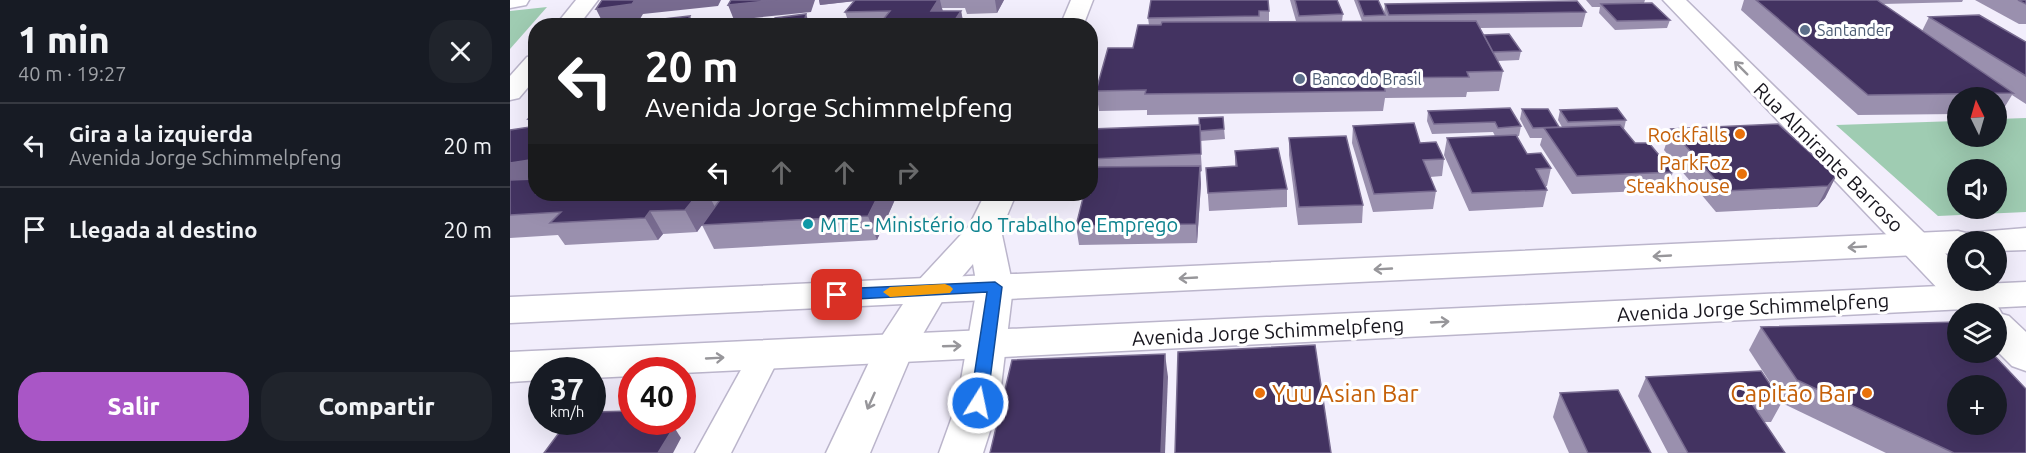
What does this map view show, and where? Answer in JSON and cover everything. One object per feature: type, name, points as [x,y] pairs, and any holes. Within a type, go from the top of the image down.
[{"type":"main road","points":[[510,1],[518,0]]},
{"type":"main road","points":[[572,18],[587,0]]},
{"type":"main road","points":[[1074,18],[1082,0]]},
{"type":"main road","name":"Rua Almirante Barroso","points":[[1674,0],[1974,303]]},
{"type":"main road","points":[[510,92],[528,71]]},
{"type":"main road","points":[[848,453],[894,349],[931,290],[984,230],[997,201]]},
{"type":"main road","points":[[961,453],[978,403],[995,287],[984,230]]},
{"type":"main road","points":[[2007,240],[2026,239]]},
{"type":"main road","points":[[510,310],[1947,243]]},
{"type":"main road","name":"Avenida Jorge Schimmelpfeng","points":[[1985,303],[2026,294]]},
{"type":"main road","name":"Avenida Jorge Schimmelpfeng","points":[[510,367],[1947,306]]},
{"type":"main road","points":[[2007,337],[2026,356]]},
{"type":"lane","points":[[713,453],[764,356]]},
{"type":"green space","points":[[547,7],[537,18],[528,18],[528,29],[510,49],[510,11]]},
{"type":"green space","points":[[2026,118],[2026,212],[2007,213],[2007,159],[1947,159],[1947,216],[1938,216],[1836,125],[1947,121],[1947,147],[2007,147],[2007,119]]},
{"type":"building","points":[[602,0],[635,0],[632,4],[596,9]]},
{"type":"building","points":[[731,0],[777,0],[728,5]]},
{"type":"building","points":[[855,0],[938,0],[931,11],[961,11],[956,18],[884,18],[890,11],[845,12]]},
{"type":"building","points":[[1151,0],[1268,0],[1269,11],[1259,11],[1259,16],[1148,18]]},
{"type":"building","points":[[1295,0],[1337,0],[1343,14],[1299,16]]},
{"type":"building","points":[[1358,0],[1378,0],[1385,15],[1364,16]]},
{"type":"building","points":[[1756,0],[1877,0],[2004,87],[1947,87],[1947,94],[1868,95]]},
{"type":"building","points":[[1577,1],[1586,12],[1389,15],[1385,4]]},
{"type":"building","points":[[1652,3],[1670,20],[1617,21],[1601,4]]},
{"type":"building","points":[[806,14],[805,18],[775,18]]},
{"type":"building","points":[[1979,15],[2026,42],[2026,76],[1929,17]]},
{"type":"building","name":"Banco do Brasil","points":[[1476,21],[1503,71],[1467,72],[1469,77],[1382,78],[1385,91],[1145,94],[1146,90],[1098,91],[1108,48],[1133,48],[1138,25],[1161,25],[1162,22]]},
{"type":"building","points":[[1509,34],[1521,51],[1493,52],[1484,35]]},
{"type":"building","points":[[1510,108],[1521,126],[1498,128],[1495,122],[1434,124],[1428,111]]},
{"type":"building","points":[[1617,108],[1626,120],[1568,122],[1560,110]]},
{"type":"building","points":[[1522,109],[1548,109],[1559,127],[1533,128]]},
{"type":"building","points":[[1223,117],[1224,129],[1200,131],[1199,118]]},
{"type":"building","points":[[1414,123],[1420,143],[1436,142],[1444,159],[1423,160],[1436,191],[1374,194],[1353,126]]},
{"type":"building","points":[[1778,124],[1836,176],[1828,186],[1725,191],[1671,129]]},
{"type":"building","points":[[1200,125],[1201,154],[1098,159],[1098,129]]},
{"type":"building","points":[[1620,125],[1635,143],[1649,143],[1673,172],[1577,176],[1544,128]]},
{"type":"building","points":[[528,127],[528,160],[510,163],[510,130]]},
{"type":"building","points":[[1516,135],[1527,154],[1541,153],[1551,168],[1536,169],[1547,190],[1472,193],[1447,138]]},
{"type":"building","points":[[1346,136],[1363,205],[1299,207],[1289,138]]},
{"type":"building","points":[[1278,148],[1287,189],[1208,193],[1206,168],[1237,166],[1235,151]]},
{"type":"building","points":[[1200,166],[1196,224],[1076,226],[1082,201],[1098,201],[1098,167]]},
{"type":"building","points":[[528,179],[528,201],[692,201],[685,210],[650,211],[645,218],[550,223],[561,212],[510,215],[510,180]]},
{"type":"building","points":[[719,201],[876,201],[868,216],[702,225]]},
{"type":"building","name":"Capitão Bar","points":[[1947,322],[1947,363],[2001,363],[2026,389],[2026,453],[1954,453],[1797,380],[1761,327]]},
{"type":"building","points":[[1315,345],[1331,453],[1175,453],[1178,352]]},
{"type":"building","points":[[1165,354],[1161,453],[990,453],[1012,360]]},
{"type":"building","points":[[1761,371],[1782,402],[1752,404],[1785,453],[1688,453],[1646,377]]},
{"type":"building","points":[[1618,390],[1651,453],[1588,453],[1560,393]]},
{"type":"building","points":[[618,411],[618,435],[669,435],[658,453],[544,453],[557,435],[606,435],[606,412]]},
{"type":"slow traffic","points":[[890,292],[945,289]]},
{"type":"place","name":"Santander","points":[[1805,30]]},
{"type":"place","name":"Banco do Brasil","points":[[1300,79]]},
{"type":"place","name":"Rockfalls","points":[[1740,134]]},
{"type":"place","name":"ParkFoz Steakhouse","points":[[1742,174]]},
{"type":"place","name":"MTE - Ministério do Trabalho e Emprego","points":[[808,224]]},
{"type":"place","name":"Yuu Asian Bar","points":[[1260,393]]},
{"type":"place","name":"Capitão Bar","points":[[1867,393]]},
{"type":"route","points":[[837,295],[995,287],[978,403]]}]
